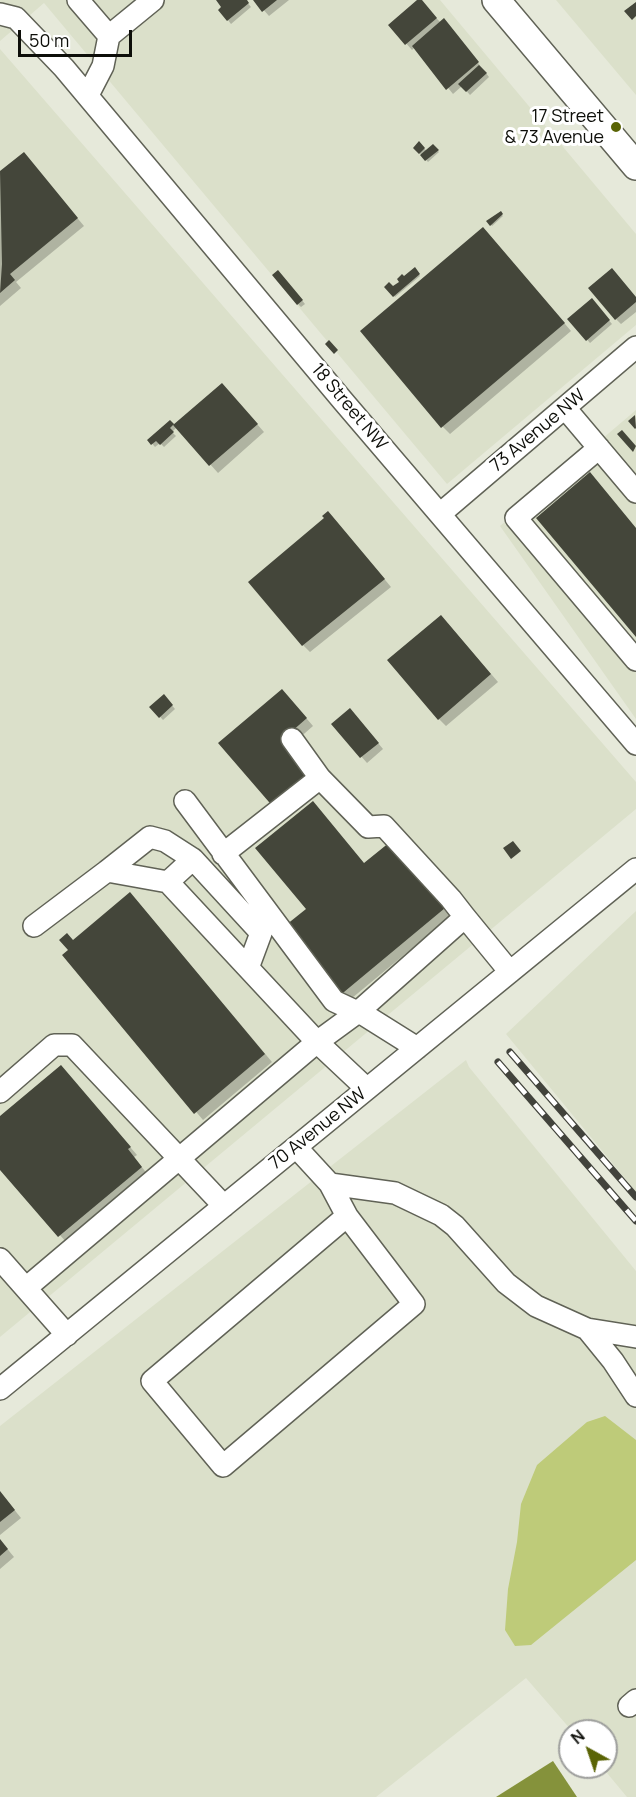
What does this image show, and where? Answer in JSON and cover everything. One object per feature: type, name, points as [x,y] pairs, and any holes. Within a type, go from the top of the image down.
[{"type":"main road","points":[[496,0],[636,166]]},
{"type":"street","points":[[78,0],[109,36]]},
{"type":"street","points":[[88,95],[104,66],[109,36],[153,0]]},
{"type":"street","name":"18 Street NW","points":[[0,14],[16,18],[88,95],[440,514],[632,730]]},
{"type":"street","name":"73 Avenue NW","points":[[440,514],[636,347]]},
{"type":"street","points":[[565,408],[636,492]]},
{"type":"street","points":[[599,448],[516,518],[636,660]]},
{"type":"street","points":[[292,739],[320,777],[368,827],[384,826],[451,899],[510,972]]},
{"type":"street","points":[[223,854],[320,777]]},
{"type":"street","points":[[184,801],[334,1001],[417,1048]]},
{"type":"street","points":[[34,926],[150,837],[165,841],[193,859],[261,933],[248,968]]},
{"type":"street","points":[[168,882],[193,859]]},
{"type":"street","name":"70 Avenue NW","points":[[0,1389],[636,869]]},
{"type":"street","points":[[107,871],[168,882],[317,1042],[367,1089]]},
{"type":"street","points":[[27,1288],[317,1042],[357,1012],[465,917]]},
{"type":"street","points":[[0,1092],[54,1045],[72,1045],[224,1206]]},
{"type":"street","points":[[297,1147],[330,1184],[347,1216],[414,1304],[224,1466],[152,1381],[347,1216]]},
{"type":"street","points":[[330,1184],[395,1193],[441,1215],[455,1226],[514,1290],[536,1306],[587,1329],[636,1337]]},
{"type":"street","points":[[0,1259],[67,1335]]},
{"type":"street","points":[[587,1329],[613,1361],[636,1396]]},
{"type":"shaded area","points":[[0,0],[440,0],[636,234],[636,325],[447,484],[44,3],[0,41]]},
{"type":"shaded area","points":[[556,0],[636,0],[636,95]]},
{"type":"shaded area","points":[[0,49],[636,782],[636,809],[0,1337]]},
{"type":"shaded area","points":[[636,410],[636,719],[500,526]]},
{"type":"shaded area","points":[[636,911],[636,1192],[506,1034]]},
{"type":"shaded area","points":[[466,1060],[469,1067],[636,1271],[636,1797],[627,1797],[612,1779],[618,1779],[618,1719],[562,1719],[526,1678],[376,1797],[0,1797],[0,1426]]},
{"type":"shaded area","points":[[605,1416],[636,1440],[636,1560],[531,1645],[515,1646],[505,1630],[508,1589],[521,1504],[537,1465],[587,1422]]},
{"type":"shaded area","points":[[553,1761],[558,1768],[558,1779],[565,1779],[577,1797],[496,1797]]},
{"type":"building","points":[[216,0],[247,0],[249,3],[227,21],[218,10],[221,7]]},
{"type":"building","points":[[253,0],[277,0],[262,12]]},
{"type":"building","points":[[417,0],[422,0],[437,18],[405,45],[388,25]]},
{"type":"building","points":[[636,2],[636,16],[632,20],[624,11]]},
{"type":"building","points":[[444,18],[479,62],[446,90],[412,46]]},
{"type":"building","points":[[479,65],[487,73],[466,92],[458,84]]},
{"type":"building","points":[[419,141],[425,148],[419,154],[413,148]]},
{"type":"building","points":[[433,144],[439,150],[425,161],[420,155]]},
{"type":"building","points":[[24,152],[78,218],[10,274],[15,280],[0,293],[2,264],[0,171]]},
{"type":"building","points":[[501,211],[503,214],[490,226],[486,221]]},
{"type":"building","points":[[483,227],[565,323],[441,428],[360,331]]},
{"type":"building","points":[[415,267],[420,274],[393,297],[384,287],[389,282],[393,286],[399,282],[397,279],[402,274],[404,276]]},
{"type":"building","points":[[612,268],[636,297],[636,302],[615,320],[588,288]]},
{"type":"building","points":[[278,270],[303,300],[297,305],[272,275]]},
{"type":"building","points":[[592,298],[610,320],[586,341],[567,319]]},
{"type":"building","points":[[329,340],[338,350],[334,354],[325,344]]},
{"type":"building","points":[[222,383],[258,424],[209,466],[173,425]]},
{"type":"building","points":[[635,415],[636,428],[635,429],[628,421]]},
{"type":"building","points":[[170,420],[174,424],[170,428],[174,432],[160,445],[156,441],[151,445],[147,440]]},
{"type":"building","points":[[622,430],[636,446],[633,452],[617,434]]},
{"type":"building","points":[[590,472],[636,528],[636,637],[536,518]]},
{"type":"building","points":[[328,511],[385,579],[302,646],[248,582],[324,518],[322,516]]},
{"type":"building","points":[[441,615],[491,674],[438,720],[387,660]]},
{"type":"building","points":[[282,689],[307,718],[283,739],[314,775],[275,809],[218,743]]},
{"type":"building","points":[[164,694],[173,705],[159,718],[149,707]]},
{"type":"building","points":[[350,708],[379,743],[360,758],[331,724]]},
{"type":"building","points":[[313,801],[364,863],[390,842],[445,908],[338,997],[281,929],[306,909],[255,848]]},
{"type":"building","points":[[513,841],[521,851],[511,859],[503,848]]},
{"type":"building","points":[[130,892],[265,1054],[194,1114],[62,955],[68,950],[59,940],[67,933],[73,940]]},
{"type":"building","points":[[61,1065],[131,1147],[128,1149],[142,1167],[58,1237],[0,1170],[0,1116]]},
{"type":"building","points":[[0,1491],[15,1510],[0,1522]]},
{"type":"building","points":[[0,1539],[8,1549],[0,1556]]},
{"type":"railway","points":[[510,1052],[636,1197]]},
{"type":"railway","points":[[498,1062],[636,1221]]},
{"type":"place","name":"17 Street & 73 Avenue","points":[[616,127]]}]
